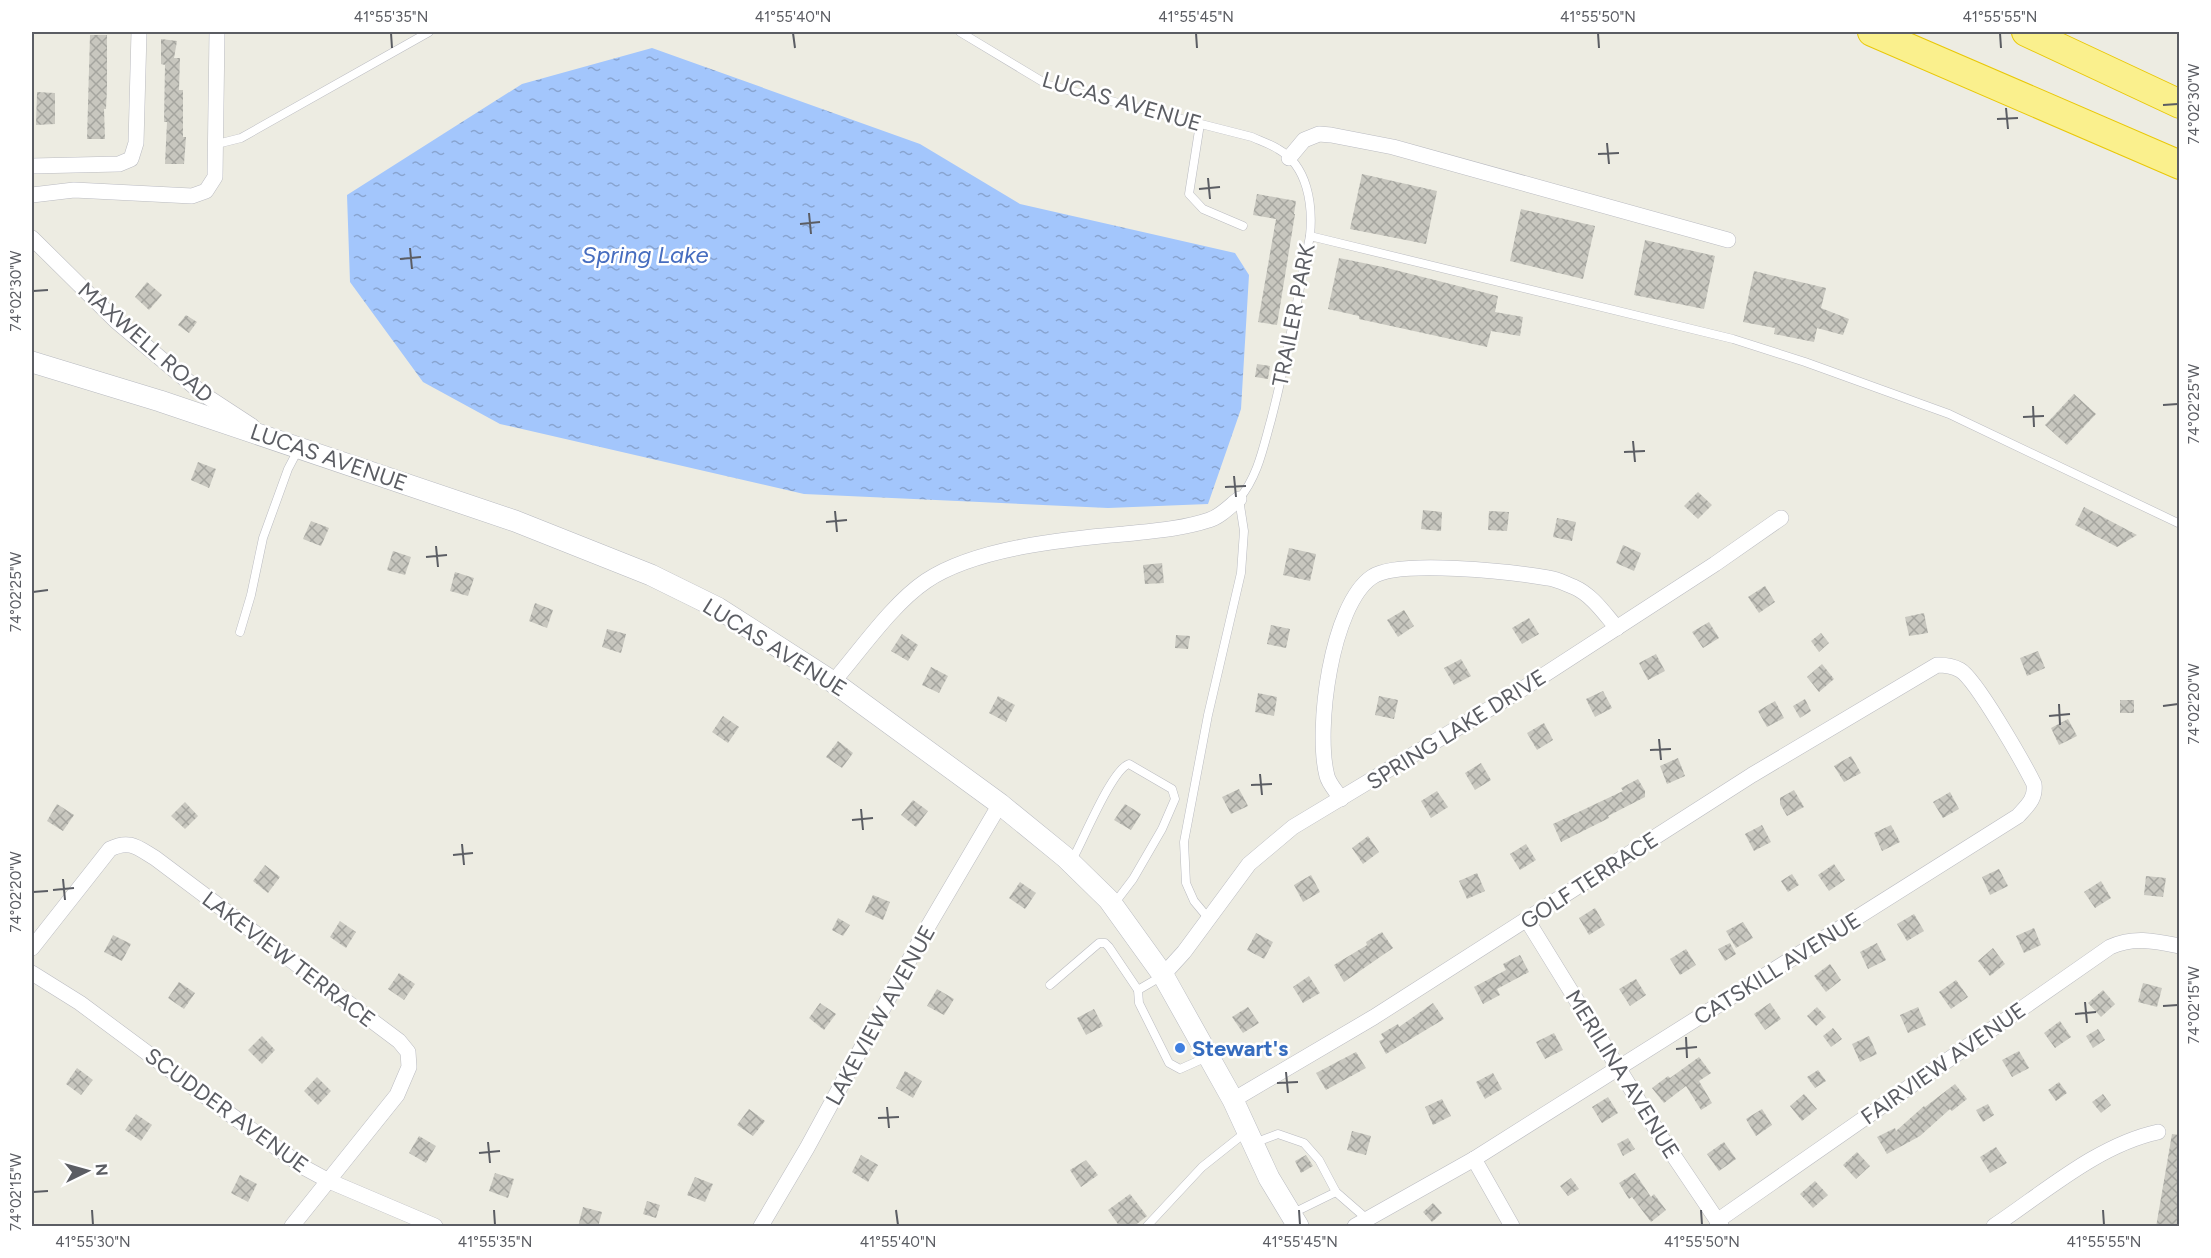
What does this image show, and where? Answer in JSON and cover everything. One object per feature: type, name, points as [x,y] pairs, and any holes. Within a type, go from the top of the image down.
[{"type":"highway","points":[[1872,32],[2180,165]]},
{"type":"highway","points":[[2026,32],[2180,104]]},
{"type":"street","points":[[32,166],[119,164],[131,159],[136,142],[139,32]]},
{"type":"street","points":[[32,195],[74,190],[192,196],[206,191],[215,177],[217,32]]},
{"type":"street","points":[[1289,158],[1304,140],[1319,134],[1331,135],[1393,147],[1728,240]]},
{"type":"street","name":"MAXWELL ROAD","points":[[32,238],[116,321],[203,394],[268,436]]},
{"type":"street","name":"LUCAS AVENUE","points":[[32,362],[300,447],[515,521],[651,575],[718,608],[833,682],[1000,804],[1071,862],[1113,905],[1163,975],[1233,1100],[1269,1178],[1295,1220]]},
{"type":"street","points":[[833,682],[898,605],[925,581],[953,566],[990,554],[1086,537],[1165,530],[1211,520],[1239,500]]},
{"type":"street","name":"SPRING LAKE DRIVE","points":[[1163,975],[1184,952],[1250,864],[1293,827],[1524,688],[1715,564],[1781,518]]},
{"type":"street","points":[[1341,799],[1328,779],[1324,759],[1323,722],[1333,654],[1344,616],[1356,592],[1371,578],[1397,568],[1451,568],[1551,578],[1577,588],[1589,597],[1617,628]]},
{"type":"street","name":"GOLF TERRACE","points":[[1233,1100],[1374,1017],[1752,776],[1937,665],[1947,665],[1960,670],[1969,677],[2029,775],[2035,792]]},
{"type":"street","name":"CATSKILL AVENUE","points":[[1361,1223],[1474,1159],[2018,816],[2031,801],[2035,792]]},
{"type":"street","name":"LAKEVIEW AVENUE","points":[[760,1227],[807,1148],[923,935],[1000,804]]},
{"type":"street","name":"LAKEVIEW TERRACE","points":[[32,948],[110,849],[120,844],[136,846],[399,1041],[408,1052],[409,1067],[395,1097],[292,1227]]},
{"type":"street","name":"MERILINA AVENUE","points":[[1527,920],[1659,1134],[1719,1224]]},
{"type":"street","name":"FAIRVIEW AVENUE","points":[[1719,1224],[2110,947],[2121,942],[2147,939],[2180,946]]},
{"type":"street","name":"SCUDDER AVENUE","points":[[32,973],[80,1003],[305,1168],[329,1181],[435,1227]]},
{"type":"street","points":[[1994,1227],[2105,1151],[2158,1132]]},
{"type":"street","points":[[1474,1159],[1512,1227]]},
{"type":"lane","points":[[217,144],[241,138],[429,32]]},
{"type":"lane","name":"LUCAS AVENUE","points":[[960,32],[1048,85],[1252,137],[1280,149],[1289,158]]},
{"type":"lane","points":[[1200,124],[1189,194],[1203,209],[1243,226]]},
{"type":"lane","name":"TRAILER PARK","points":[[1239,500],[1258,468],[1282,377],[1310,236],[1312,217],[1305,182],[1289,158]]},
{"type":"lane","points":[[1310,236],[1733,339],[1805,362],[1948,414],[2180,524]]},
{"type":"lane","points":[[240,632],[263,538],[288,469],[300,447]]},
{"type":"lane","points":[[1209,919],[1194,901],[1186,883],[1184,842],[1208,715],[1241,573],[1244,531],[1239,500]]},
{"type":"lane","points":[[1071,862],[1122,766],[1129,764],[1172,789],[1175,799],[1162,829],[1133,879],[1113,905]]},
{"type":"lane","points":[[1050,985],[1099,943],[1105,944],[1138,990],[1139,1003],[1169,1063],[1180,1069],[1208,1056]]},
{"type":"lane","points":[[1138,990],[1163,975]]},
{"type":"lane","points":[[1147,1227],[1202,1167],[1250,1138],[1278,1134],[1304,1143],[1319,1160],[1336,1192],[1361,1223]]},
{"type":"lane","points":[[1295,1220],[1336,1192]]},
{"type":"water","name":"Spring Lake","points":[[652,48],[920,144],[1020,204],[1235,253],[1249,275],[1241,409],[1208,504],[1108,508],[804,494],[500,424],[423,382],[350,282],[347,195],[522,84]]},
{"type":"building","points":[[90,35],[107,35],[105,139],[87,139]]},
{"type":"building","points":[[161,39],[177,41],[174,58],[180,58],[179,90],[183,90],[183,137],[186,137],[184,164],[165,164],[167,122],[164,122],[165,65],[161,64]]},
{"type":"building","points":[[37,92],[55,93],[55,124],[36,125]]},
{"type":"building","points":[[1362,174],[1437,191],[1426,244],[1350,229]]},
{"type":"building","points":[[1257,194],[1296,201],[1277,325],[1258,322],[1276,219],[1253,215]]},
{"type":"building","points":[[1521,209],[1595,226],[1583,279],[1510,261]]},
{"type":"building","points":[[1645,240],[1715,256],[1704,309],[1634,295]]},
{"type":"building","points":[[1339,258],[1498,296],[1495,312],[1523,317],[1520,336],[1491,331],[1487,347],[1359,319],[1359,316],[1328,309]]},
{"type":"building","points":[[1754,271],[1826,288],[1821,308],[1849,319],[1843,335],[1817,328],[1814,342],[1774,334],[1775,328],[1743,322]]},
{"type":"building","points":[[147,282],[162,295],[149,310],[135,297]]},
{"type":"building","points":[[186,315],[197,322],[189,333],[178,325]]},
{"type":"building","points":[[1257,364],[1270,366],[1268,379],[1255,377]]},
{"type":"building","points":[[2074,394],[2096,414],[2067,445],[2045,425]]},
{"type":"building","points":[[198,462],[216,469],[209,488],[191,480]]},
{"type":"building","points":[[1698,492],[1712,505],[1698,519],[1684,506]]},
{"type":"building","points":[[2084,507],[2137,535],[2117,547],[2075,525]]},
{"type":"building","points":[[1423,510],[1442,512],[1441,531],[1421,529]]},
{"type":"building","points":[[1489,511],[1509,512],[1507,531],[1488,530]]},
{"type":"building","points":[[1557,518],[1576,522],[1572,541],[1553,537]]},
{"type":"building","points":[[311,521],[329,528],[321,546],[303,539]]},
{"type":"building","points":[[1623,545],[1641,553],[1634,571],[1616,563]]},
{"type":"building","points":[[1289,548],[1316,554],[1310,581],[1283,575]]},
{"type":"building","points":[[393,551],[411,557],[405,575],[387,570]]},
{"type":"building","points":[[1162,563],[1164,583],[1145,584],[1143,565]]},
{"type":"building","points":[[455,572],[474,578],[468,596],[450,591]]},
{"type":"building","points":[[1765,586],[1775,602],[1759,613],[1748,597]]},
{"type":"building","points":[[535,603],[553,610],[547,628],[529,621]]},
{"type":"building","points":[[1404,610],[1414,626],[1398,637],[1387,620]]},
{"type":"building","points":[[1924,613],[1928,633],[1909,636],[1905,617]]},
{"type":"building","points":[[1529,618],[1539,634],[1522,644],[1512,628]]},
{"type":"building","points":[[1709,622],[1719,638],[1703,648],[1692,632]]},
{"type":"building","points":[[1271,625],[1290,629],[1286,648],[1267,644]]},
{"type":"building","points":[[607,629],[626,634],[621,653],[602,647]]},
{"type":"building","points":[[1821,633],[1829,643],[1819,652],[1811,641]]},
{"type":"building","points":[[902,634],[918,645],[908,661],[891,651]]},
{"type":"building","points":[[1176,635],[1190,636],[1188,649],[1175,648]]},
{"type":"building","points":[[2038,651],[2045,668],[2027,676],[2020,658]]},
{"type":"building","points":[[1656,654],[1665,671],[1648,680],[1639,663]]},
{"type":"building","points":[[1461,659],[1471,676],[1454,685],[1444,668]]},
{"type":"building","points":[[1822,664],[1834,679],[1819,692],[1807,677]]},
{"type":"building","points":[[931,667],[948,676],[939,693],[922,685]]},
{"type":"building","points":[[1603,691],[1612,708],[1595,717],[1586,699]]},
{"type":"building","points":[[1258,693],[1277,697],[1274,716],[1255,712]]},
{"type":"building","points":[[998,696],[1015,705],[1006,722],[989,713]]},
{"type":"building","points":[[1379,696],[1398,700],[1394,719],[1375,715]]},
{"type":"building","points":[[1805,699],[1811,711],[1800,718],[1793,706]]},
{"type":"building","points":[[2120,700],[2134,700],[2134,713],[2120,713]]},
{"type":"building","points":[[1775,701],[1784,718],[1767,727],[1758,711]]},
{"type":"building","points":[[723,716],[739,727],[728,743],[712,732]]},
{"type":"building","points":[[2068,719],[2077,736],[2059,745],[2051,728]]},
{"type":"building","points":[[1544,723],[1553,740],[1537,750],[1527,733]]},
{"type":"building","points":[[838,741],[853,753],[842,768],[826,757]]},
{"type":"building","points":[[1851,756],[1861,773],[1844,782],[1834,766]]},
{"type":"building","points":[[1678,758],[1685,776],[1667,784],[1660,766]]},
{"type":"building","points":[[1481,763],[1491,780],[1475,790],[1465,773]]},
{"type":"building","points":[[1638,779],[1645,791],[1645,797],[1561,842],[1553,824],[1623,791],[1621,788]]},
{"type":"building","points":[[1239,789],[1248,806],[1231,814],[1222,797]]},
{"type":"building","points":[[1794,790],[1804,807],[1787,816],[1780,804],[1780,798]]},
{"type":"building","points":[[1437,791],[1448,807],[1431,818],[1421,801]]},
{"type":"building","points":[[1950,792],[1959,809],[1943,818],[1933,802]]},
{"type":"building","points":[[913,800],[928,811],[916,827],[901,815]]},
{"type":"building","points":[[185,802],[198,816],[185,829],[171,816]]},
{"type":"building","points":[[57,804],[74,815],[63,831],[47,821]]},
{"type":"building","points":[[1125,804],[1141,814],[1131,830],[1114,820]]},
{"type":"building","points":[[1762,825],[1771,842],[1754,851],[1745,834]]},
{"type":"building","points":[[1891,825],[1900,842],[1882,851],[1874,833]]},
{"type":"building","points":[[1368,836],[1379,852],[1363,864],[1352,848]]},
{"type":"building","points":[[1526,844],[1536,860],[1520,870],[1510,854]]},
{"type":"building","points":[[1834,864],[1845,880],[1829,891],[1818,875]]},
{"type":"building","points":[[265,865],[280,877],[268,893],[253,881]]},
{"type":"building","points":[[1999,869],[2008,886],[1990,895],[1982,877]]},
{"type":"building","points":[[1477,873],[1485,891],[1467,899],[1459,881]]},
{"type":"building","points":[[1792,874],[1799,885],[1788,892],[1781,881]]},
{"type":"building","points":[[1311,875],[1320,892],[1303,902],[1294,885]]},
{"type":"building","points":[[2146,876],[2166,878],[2163,897],[2144,895]]},
{"type":"building","points":[[2101,881],[2111,898],[2095,908],[2084,892]]},
{"type":"building","points":[[1020,882],[1036,893],[1025,909],[1009,898]]},
{"type":"building","points":[[873,895],[890,902],[883,920],[865,912]]},
{"type":"building","points":[[1595,908],[1605,925],[1589,935],[1579,918]]},
{"type":"building","points":[[1914,914],[1924,931],[1907,941],[1897,924]]},
{"type":"building","points":[[838,918],[850,925],[843,936],[832,930]]},
{"type":"building","points":[[340,921],[356,932],[346,948],[330,937]]},
{"type":"building","points":[[1743,922],[1753,938],[1736,948],[1726,931]]},
{"type":"building","points":[[2034,928],[2041,945],[2024,953],[2016,936]]},
{"type":"building","points":[[1382,932],[1393,948],[1344,982],[1334,965],[1367,945],[1366,942]]},
{"type":"building","points":[[1256,933],[1273,942],[1264,959],[1247,950]]},
{"type":"building","points":[[113,935],[131,944],[122,961],[104,952]]},
{"type":"building","points":[[1730,943],[1736,954],[1725,961],[1718,949]]},
{"type":"building","points":[[1877,943],[1886,960],[1868,969],[1860,952]]},
{"type":"building","points":[[1993,948],[2005,964],[1990,976],[1978,961]]},
{"type":"building","points":[[1686,949],[1696,965],[1680,975],[1670,959]]},
{"type":"building","points":[[1520,955],[1529,972],[1497,989],[1500,995],[1483,1004],[1474,987],[1506,970],[1503,964]]},
{"type":"building","points":[[1830,964],[1841,980],[1826,992],[1814,976]]},
{"type":"building","points":[[399,973],[415,984],[404,1000],[388,989]]},
{"type":"building","points":[[1309,976],[1320,993],[1303,1003],[1293,987]]},
{"type":"building","points":[[1636,979],[1646,995],[1630,1006],[1619,989]]},
{"type":"building","points":[[1956,980],[1968,997],[1951,1009],[1939,992]]},
{"type":"building","points":[[179,982],[195,993],[184,1009],[168,998]]},
{"type":"building","points":[[2143,983],[2162,988],[2157,1007],[2138,1002]]},
{"type":"building","points":[[937,989],[954,999],[944,1015],[927,1006]]},
{"type":"building","points":[[2103,990],[2115,1004],[2101,1017],[2088,1003]]},
{"type":"building","points":[[820,1003],[836,1014],[824,1030],[809,1018]]},
{"type":"building","points":[[1433,1003],[1444,1019],[1386,1054],[1379,1041],[1384,1039],[1381,1034],[1398,1024],[1399,1027]]},
{"type":"building","points":[[1770,1003],[1781,1019],[1765,1030],[1754,1014]]},
{"type":"building","points":[[1248,1007],[1259,1023],[1243,1033],[1232,1017]]},
{"type":"building","points":[[1817,1007],[1826,1017],[1816,1026],[1807,1016]]},
{"type":"building","points":[[1918,1007],[1926,1025],[1908,1033],[1900,1015]]},
{"type":"building","points":[[1094,1009],[1103,1026],[1086,1035],[1077,1018]]},
{"type":"building","points":[[2060,1021],[2071,1037],[2055,1048],[2044,1033]]},
{"type":"building","points":[[1833,1028],[1842,1039],[1831,1047],[1823,1036]]},
{"type":"building","points":[[2098,1029],[2105,1040],[2093,1048],[2086,1036]]},
{"type":"building","points":[[1554,1033],[1563,1050],[1545,1059],[1536,1042]]},
{"type":"building","points":[[262,1036],[275,1050],[262,1064],[248,1050]]},
{"type":"building","points":[[1869,1036],[1877,1054],[1860,1062],[1852,1044]]},
{"type":"building","points":[[2019,1051],[2029,1068],[2012,1077],[2002,1060]]},
{"type":"building","points":[[1356,1052],[1366,1068],[1326,1090],[1316,1073]]},
{"type":"building","points":[[1699,1057],[1711,1073],[1699,1081],[1712,1103],[1701,1110],[1686,1086],[1664,1103],[1652,1088]]},
{"type":"building","points":[[77,1068],[93,1080],[81,1095],[66,1084]]},
{"type":"building","points":[[1818,1070],[1826,1081],[1815,1088],[1807,1077]]},
{"type":"building","points":[[905,1071],[922,1081],[913,1098],[896,1088]]},
{"type":"building","points":[[1493,1073],[1502,1089],[1485,1099],[1476,1082]]},
{"type":"building","points":[[317,1077],[331,1091],[318,1105],[304,1091]]},
{"type":"building","points":[[2059,1082],[2067,1093],[2056,1101],[2048,1090]]},
{"type":"building","points":[[1955,1084],[1967,1099],[1952,1111],[1950,1109],[1920,1136],[1887,1154],[1877,1137],[1895,1128],[1896,1131],[1924,1106]]},
{"type":"building","points":[[1804,1094],[1817,1109],[1802,1121],[1790,1106]]},
{"type":"building","points":[[2103,1094],[2111,1105],[2101,1113],[2092,1102]]},
{"type":"building","points":[[1608,1097],[1618,1113],[1602,1123],[1592,1107]]},
{"type":"building","points":[[1442,1099],[1451,1116],[1433,1125],[1425,1107]]},
{"type":"building","points":[[1988,1104],[1994,1115],[1983,1122],[1976,1110]]},
{"type":"building","points":[[749,1109],[765,1121],[753,1136],[737,1125]]},
{"type":"building","points":[[1762,1109],[1772,1125],[1756,1136],[1746,1119]]},
{"type":"building","points":[[136,1114],[152,1125],[141,1141],[125,1130]]},
{"type":"building","points":[[1352,1131],[1371,1136],[1366,1155],[1347,1150]]},
{"type":"building","points":[[2172,1134],[2180,1135],[2180,1227],[2156,1227]]},
{"type":"building","points":[[419,1136],[436,1146],[426,1163],[409,1153]]},
{"type":"building","points":[[1628,1138],[1635,1149],[1623,1156],[1617,1144]]},
{"type":"building","points":[[1724,1142],[1736,1159],[1719,1171],[1707,1154]]},
{"type":"building","points":[[1996,1147],[2007,1163],[1990,1173],[1980,1157]]},
{"type":"building","points":[[1857,1152],[1870,1166],[1856,1179],[1843,1165]]},
{"type":"building","points":[[861,1155],[878,1165],[868,1182],[852,1172]]},
{"type":"building","points":[[1306,1155],[1313,1166],[1301,1173],[1295,1161]]},
{"type":"building","points":[[1086,1160],[1098,1175],[1081,1187],[1070,1170]]},
{"type":"building","points":[[495,1173],[514,1179],[508,1198],[489,1191]]},
{"type":"building","points":[[1635,1173],[1651,1197],[1654,1194],[1666,1210],[1651,1222],[1632,1197],[1629,1199],[1619,1183]]},
{"type":"building","points":[[240,1175],[257,1184],[248,1202],[231,1193]]},
{"type":"building","points":[[695,1177],[713,1184],[705,1202],[687,1195]]},
{"type":"building","points":[[1571,1178],[1579,1189],[1568,1196],[1560,1186]]},
{"type":"building","points":[[1815,1181],[1828,1195],[1813,1208],[1800,1194]]},
{"type":"building","points":[[1130,1194],[1147,1216],[1133,1227],[1120,1227],[1108,1210]]},
{"type":"building","points":[[647,1201],[660,1205],[656,1218],[643,1214]]},
{"type":"building","points":[[1433,1203],[1442,1213],[1432,1222],[1423,1212]]},
{"type":"building","points":[[583,1207],[602,1212],[598,1227],[578,1227]]},
{"type":"place","name":"Stewart's","points":[[1180,1048]]}]
